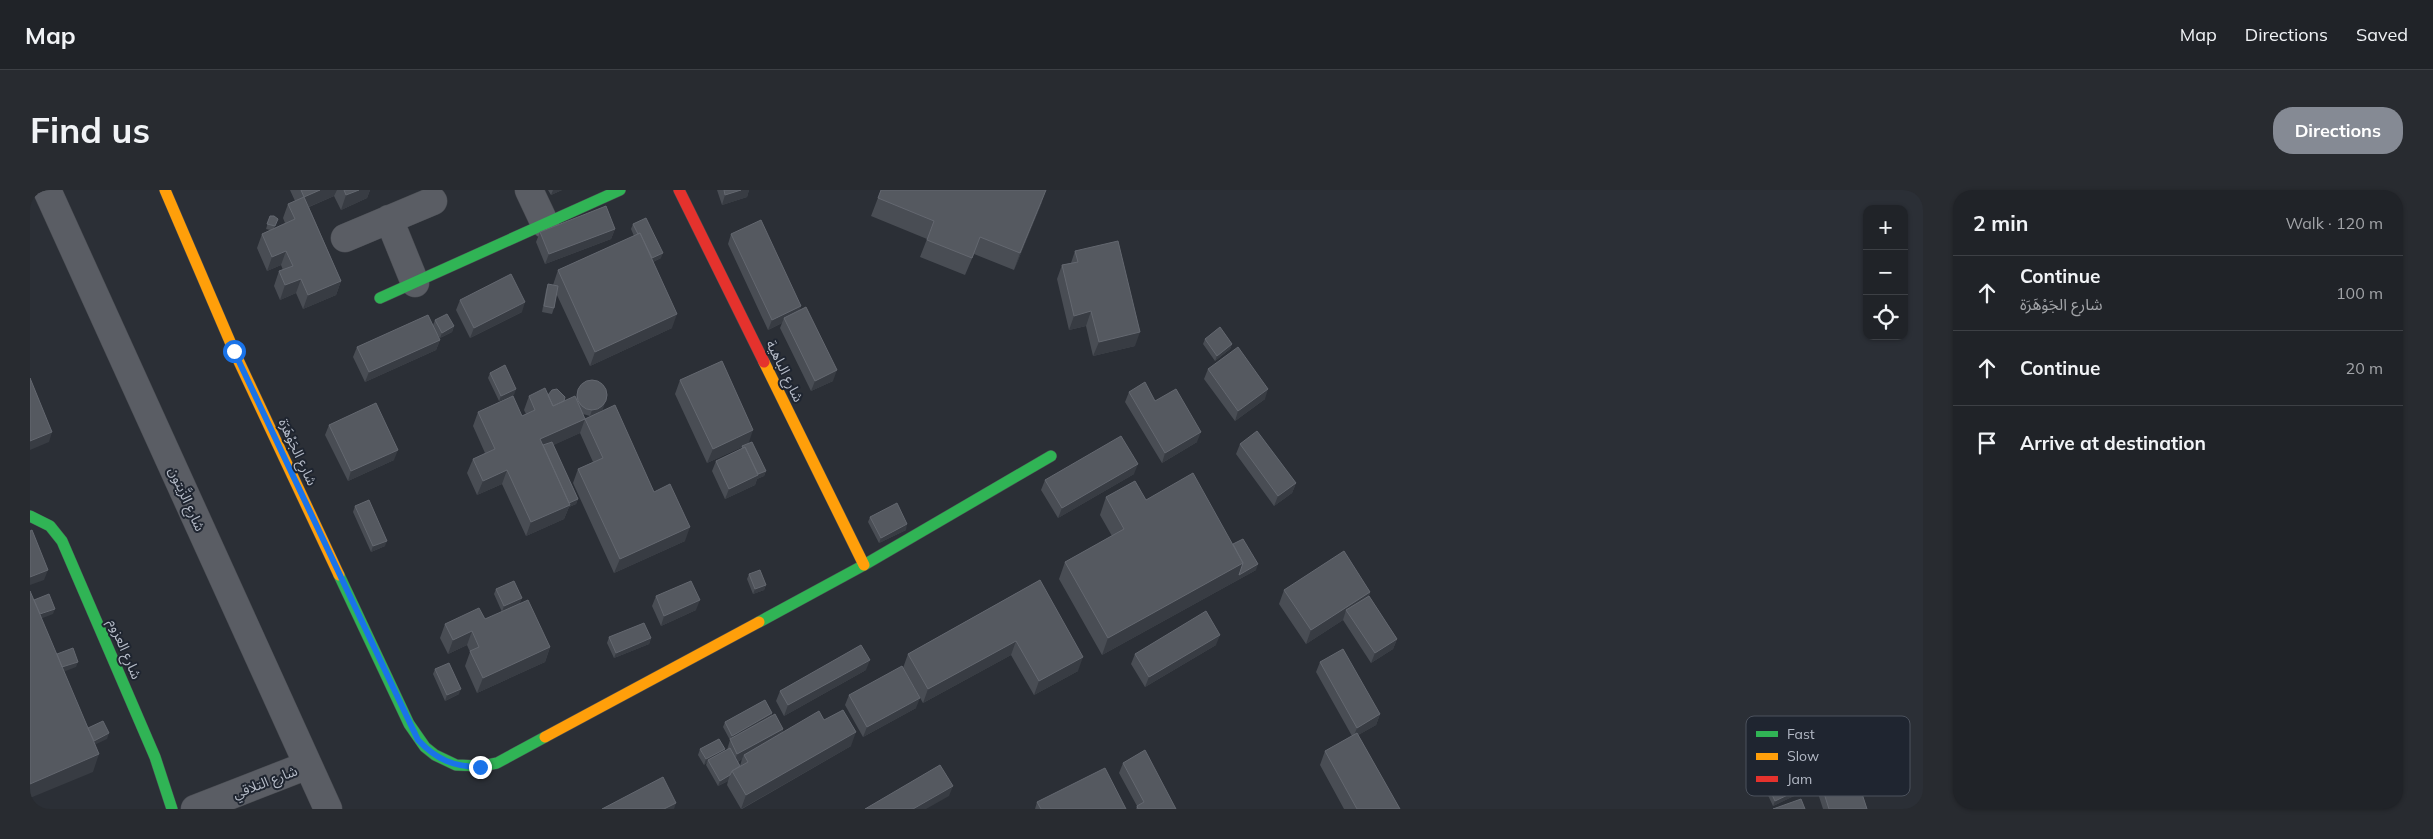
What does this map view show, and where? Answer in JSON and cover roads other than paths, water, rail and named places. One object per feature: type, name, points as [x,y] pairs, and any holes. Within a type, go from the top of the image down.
[{"type":"street","name":"شارع الزَّيتون","points":[[47,190],[328,809]]},
{"type":"street","name":"شارع الجَوْهَرَة","points":[[165,190],[234,351],[409,724],[418,740],[430,752],[445,762],[462,767],[480,767],[497,763],[864,565],[1051,456]]},
{"type":"street","points":[[529,190],[545,224]]},
{"type":"street","points":[[380,298],[620,190]]},
{"type":"street","name":"شارع الباهية","points":[[679,190],[864,565]]},
{"type":"street","points":[[345,238],[433,200]]},
{"type":"street","points":[[389,220],[415,283]]},
{"type":"street","name":"شارع العزوم","points":[[30,516],[50,526],[62,541],[155,757],[172,809]]},
{"type":"street","name":"شارع التلاقي","points":[[195,809],[308,765]]}]
